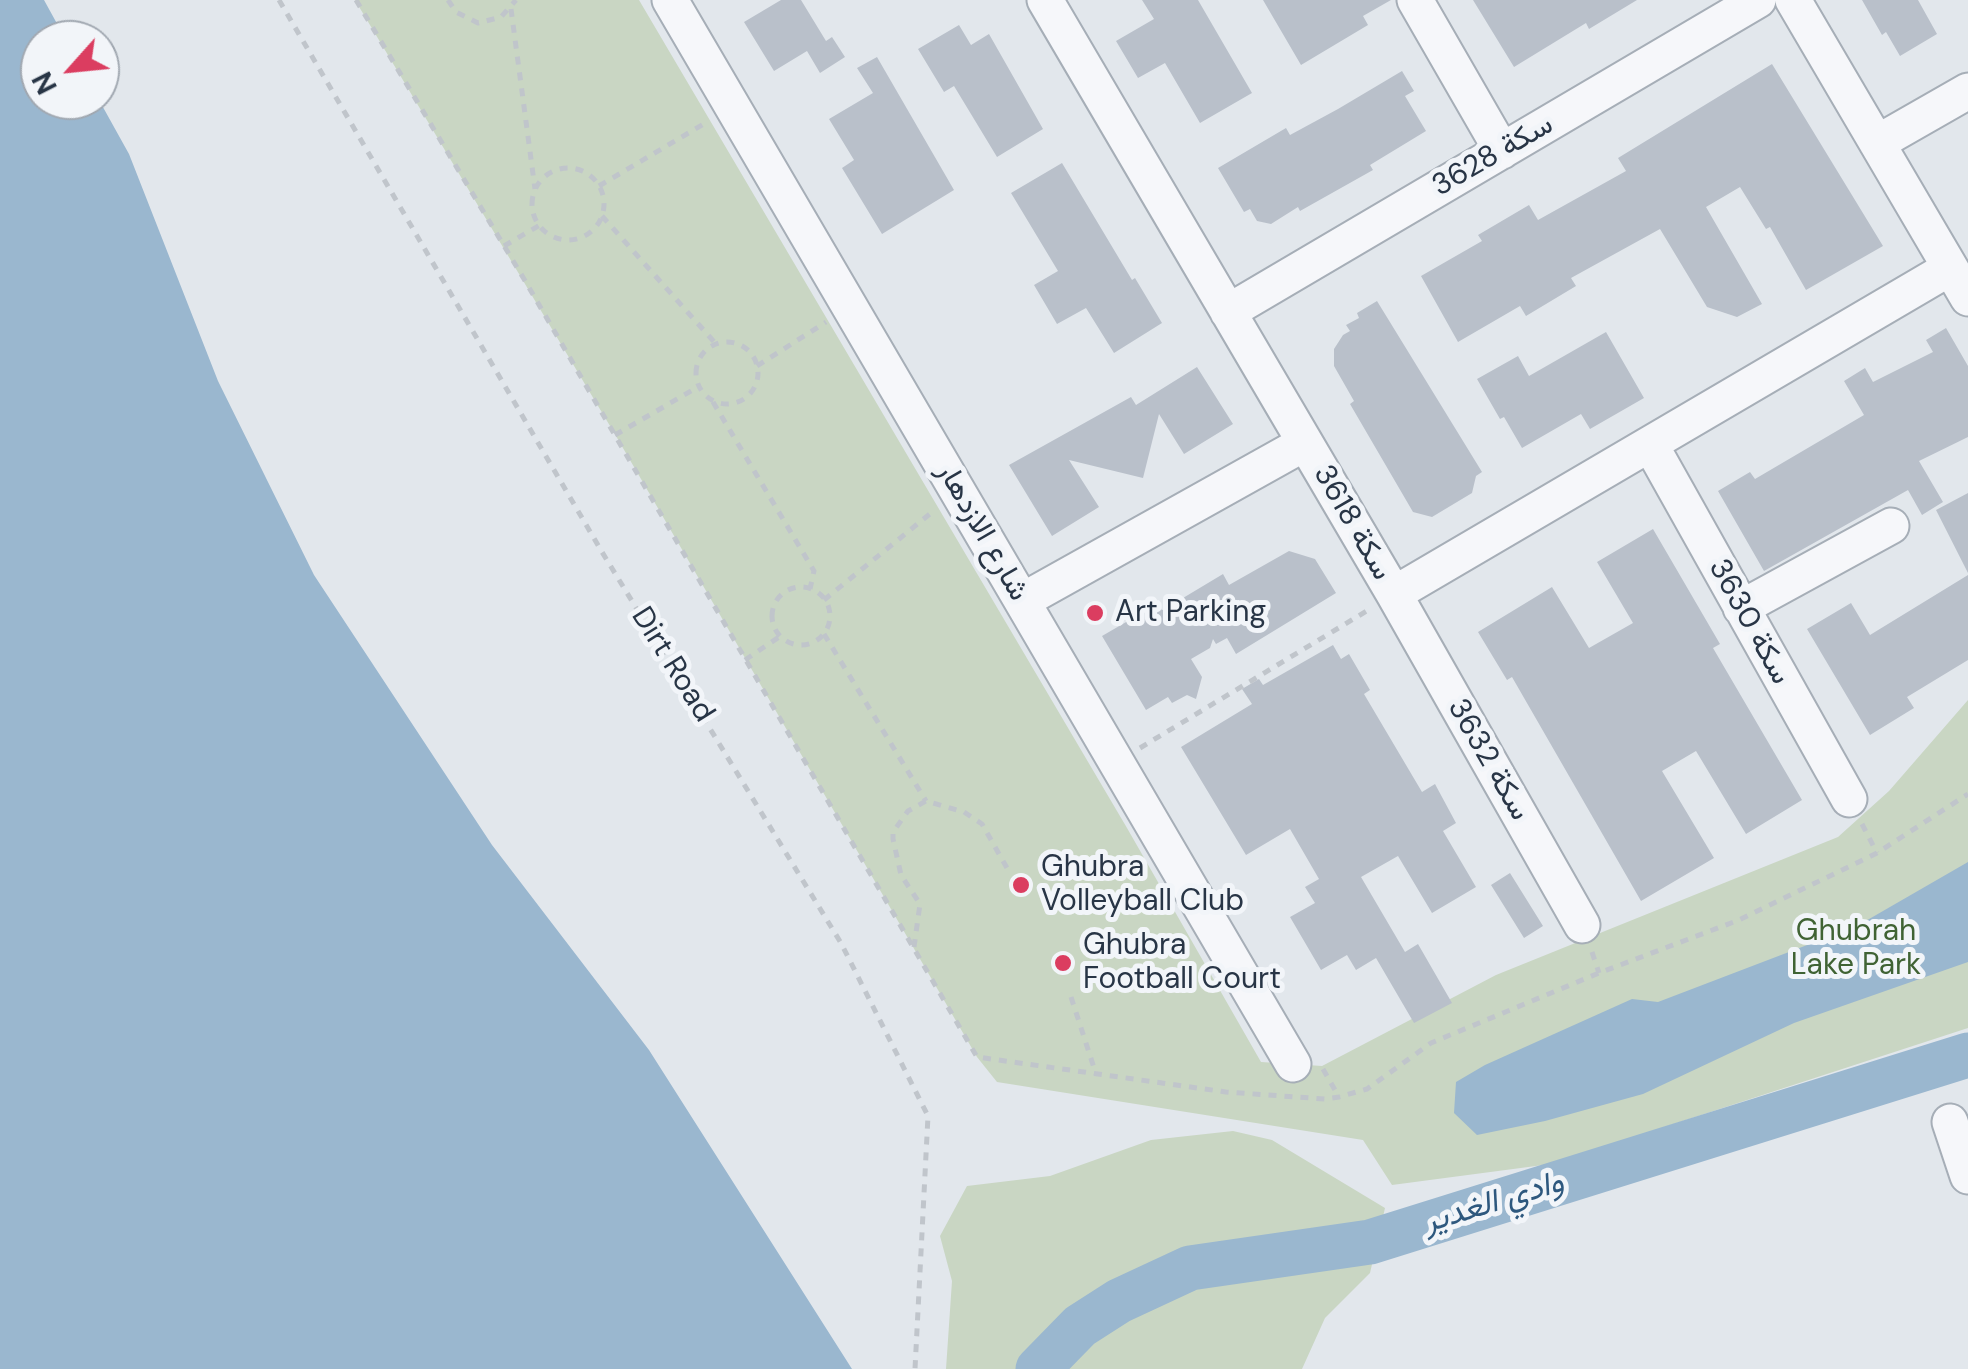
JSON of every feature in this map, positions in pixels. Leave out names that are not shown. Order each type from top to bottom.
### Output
[{"type":"street","name":"شارع الازدهار","points":[[670,0],[1117,762],[1307,1065]]},
{"type":"street","name":"سكة 3618","points":[[1045,0],[1394,594],[1950,268]]},
{"type":"street","points":[[1415,0],[1502,150]]},
{"type":"street","name":"سكة 3628","points":[[1228,312],[1758,0]]},
{"type":"street","points":[[1793,0],[1968,298]]},
{"type":"street","points":[[1877,143],[1968,91]]},
{"type":"street","points":[[1022,601],[1306,443]]},
{"type":"street","name":"سكة 3630","points":[[1650,444],[1849,800]]},
{"type":"street","points":[[1741,608],[1891,526]]},
{"type":"street","name":"سكة 3632","points":[[1394,594],[1582,925]]},
{"type":"street","points":[[1950,1122],[1968,1176]]},
{"type":"path","name":"Dirt Road","points":[[279,0],[602,552],[842,943],[928,1116],[914,1369]]},
{"type":"path","points":[[356,0],[615,434],[976,1057],[1273,1096],[1325,1100],[1368,1089],[1431,1043],[1739,920],[1877,853],[1968,794]]},
{"type":"path","points":[[448,0],[466,20],[478,23],[490,23],[511,9],[516,0]]},
{"type":"path","points":[[511,9],[535,190],[532,208],[540,225],[553,237],[576,239],[588,234],[602,216],[604,204],[599,186],[588,174],[566,167],[544,176],[535,190]]},
{"type":"path","points":[[599,186],[707,122]]},
{"type":"path","points":[[602,216],[716,344]]},
{"type":"path","points":[[504,246],[540,225]]},
{"type":"path","points":[[757,366],[828,321]]},
{"type":"path","points":[[713,402],[734,404],[756,385],[757,366],[746,349],[726,342],[700,356],[696,366],[698,387],[713,402],[814,571],[810,589]]},
{"type":"path","points":[[615,434],[698,387]]},
{"type":"path","points":[[824,600],[931,513]]},
{"type":"path","points":[[793,588],[810,589],[824,600],[829,612],[824,634],[812,643],[793,644],[778,634],[773,608],[778,599],[793,588]]},
{"type":"path","points":[[1117,762],[1394,594]]},
{"type":"path","points":[[824,634],[926,801],[964,812],[982,824],[1008,868]]},
{"type":"path","points":[[745,660],[778,637]]},
{"type":"path","points":[[913,950],[920,904],[900,875],[893,832],[908,811],[926,801]]},
{"type":"path","points":[[1071,997],[1096,1074]]},
{"type":"path","points":[[1307,1065],[1339,1096]]},
{"type":"green space","name":"Ghubrah Lake Park","points":[[355,0],[639,0],[1261,1062],[1322,1066],[1496,975],[1838,837],[1889,791],[1968,700],[1968,1028],[1551,1164],[1392,1185],[1363,1140],[997,1082],[977,1057],[616,436]]},
{"type":"green space","points":[[1233,1131],[1272,1140],[1385,1208],[1370,1273],[1325,1318],[1302,1369],[946,1369],[952,1281],[940,1236],[967,1186],[1050,1176],[1151,1140]]},
{"type":"water","points":[[0,0],[44,0],[55,20],[20,20],[20,120],[110,120],[129,154],[218,381],[314,575],[492,845],[649,1050],[852,1369],[0,1369]]},
{"type":"water","points":[[1968,862],[1968,962],[1794,1023],[1643,1094],[1477,1135],[1454,1113],[1456,1082],[1485,1065],[1632,999],[1658,1002],[1857,926]]},
{"type":"building","points":[[781,0],[801,0],[826,41],[832,37],[845,57],[820,73],[807,51],[774,71],[744,22]]},
{"type":"building","points":[[1142,0],[1198,0],[1252,93],[1200,123],[1165,63],[1138,78],[1116,41],[1154,19]]},
{"type":"building","points":[[1263,0],[1391,0],[1363,16],[1368,25],[1301,65]]},
{"type":"building","points":[[1473,0],[1637,0],[1589,29],[1586,23],[1514,67]]},
{"type":"building","points":[[1862,0],[1918,0],[1937,34],[1900,56],[1886,32],[1882,35]]},
{"type":"building","points":[[959,25],[971,45],[989,34],[1043,129],[997,157],[954,86],[944,92],[918,49]]},
{"type":"building","points":[[877,57],[954,190],[882,234],[842,168],[854,160],[829,119],[873,93],[857,68]]},
{"type":"building","points":[[1772,64],[1883,246],[1806,290],[1770,227],[1766,229],[1740,187],[1706,207],[1762,304],[1737,317],[1707,307],[1660,229],[1571,278],[1576,286],[1526,316],[1520,306],[1458,342],[1421,276],[1482,241],[1478,235],[1529,205],[1538,220],[1626,171],[1618,158]]},
{"type":"building","points":[[1402,71],[1414,91],[1405,96],[1426,131],[1370,165],[1373,170],[1271,224],[1257,221],[1250,209],[1244,212],[1218,168],[1286,128],[1290,135]]},
{"type":"building","points":[[1062,163],[1162,323],[1114,353],[1086,308],[1057,324],[1034,285],[1058,271],[1011,193]]},
{"type":"building","points":[[1377,301],[1482,472],[1476,476],[1472,493],[1432,517],[1413,512],[1350,404],[1354,401],[1334,366],[1334,349],[1350,331],[1346,325]]},
{"type":"building","points":[[1946,328],[1968,366],[1968,437],[1919,461],[1943,502],[1922,515],[1908,490],[1764,571],[1718,491],[1750,472],[1755,479],[1864,415],[1844,381],[1865,368],[1873,382],[1933,352],[1926,340]]},
{"type":"building","points":[[1606,332],[1644,398],[1590,429],[1581,414],[1522,448],[1477,379],[1518,356],[1529,376]]},
{"type":"building","points":[[1197,367],[1233,424],[1184,454],[1159,414],[1143,478],[1069,460],[1099,507],[1052,536],[1009,465],[1131,397],[1136,405]]},
{"type":"building","points":[[1968,493],[1968,573],[1936,510]]},
{"type":"building","points":[[1653,529],[1720,644],[1713,648],[1802,800],[1746,834],[1696,751],[1662,771],[1714,858],[1641,901],[1512,677],[1507,680],[1478,632],[1552,587],[1589,648],[1633,623],[1597,562]]},
{"type":"building","points":[[1289,551],[1315,559],[1336,593],[1236,654],[1227,638],[1216,644],[1213,639],[1210,648],[1191,659],[1202,677],[1196,699],[1187,695],[1172,703],[1168,697],[1146,710],[1102,636],[1140,614],[1143,604],[1163,610],[1223,574],[1229,585]]},
{"type":"building","points":[[1968,575],[1968,660],[1907,697],[1914,708],[1870,735],[1807,629],[1851,603],[1870,635]]},
{"type":"building","points":[[1333,645],[1341,659],[1349,654],[1370,690],[1364,694],[1422,792],[1435,784],[1456,823],[1443,831],[1476,887],[1432,913],[1398,856],[1361,877],[1405,952],[1418,944],[1452,1003],[1414,1023],[1376,958],[1356,970],[1347,955],[1321,970],[1290,917],[1315,903],[1305,887],[1319,879],[1290,829],[1246,855],[1181,747],[1252,704],[1242,689],[1259,679],[1263,685]]},
{"type":"building","points":[[1510,873],[1543,926],[1524,938],[1491,885]]},
{"type":"waterway","name":"وادي الغدير","points":[[1038,1369],[1080,1326],[1119,1301],[1190,1268],[1370,1242],[1968,1055]]},
{"type":"place","name":"Art Parking","points":[[1095,613]]},
{"type":"place","name":"Ghubra Volleyball Club","points":[[1021,885]]},
{"type":"place","name":"Ghubra Football Court","points":[[1063,963]]}]
